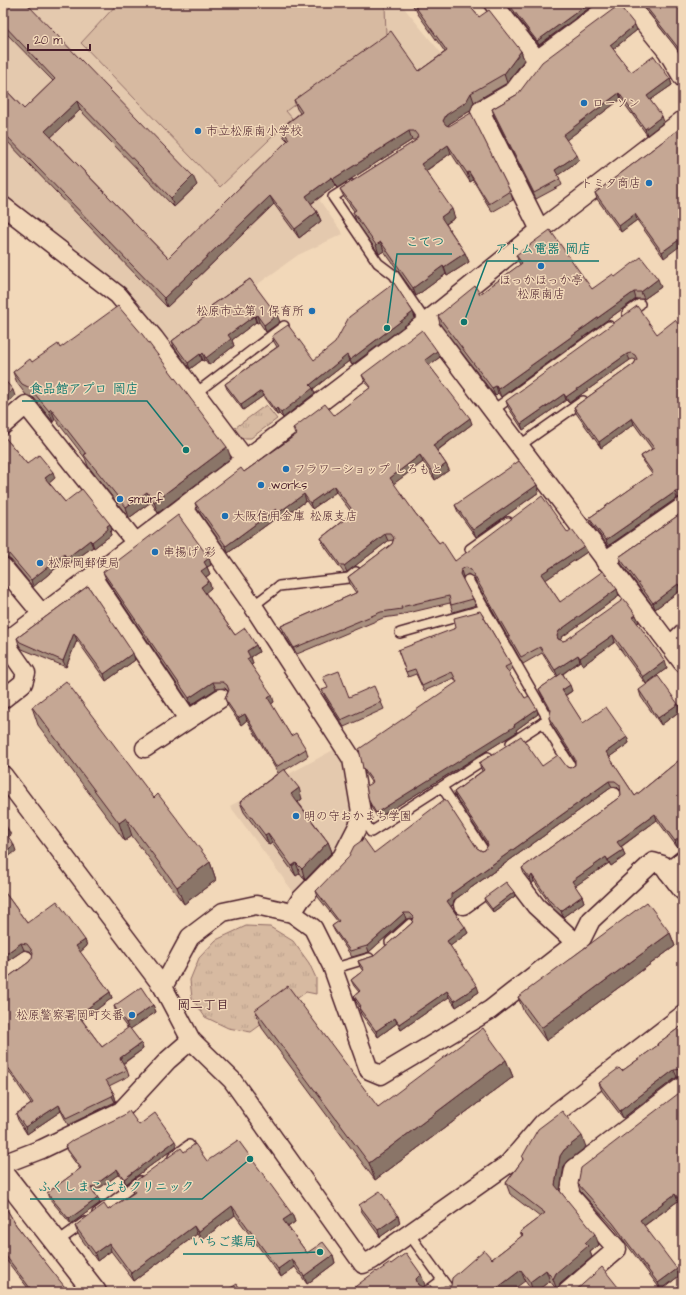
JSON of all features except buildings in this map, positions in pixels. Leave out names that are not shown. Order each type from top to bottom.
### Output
[{"type":"street","points":[[493,3],[537,60]]},
{"type":"street","points":[[540,230],[477,113],[514,91],[537,60],[614,3]]},
{"type":"street","points":[[628,3],[667,51],[683,78]]},
{"type":"street","points":[[3,699],[23,683],[26,673],[4,643],[426,322],[540,230],[683,120]]},
{"type":"street","points":[[3,206],[118,295],[154,338],[245,459]]},
{"type":"street","points":[[426,322],[519,446],[549,492],[605,561],[628,597],[683,663]]},
{"type":"street","points":[[3,425],[26,406],[136,543]]},
{"type":"street","points":[[183,507],[253,606],[352,759],[362,818],[342,857],[301,899],[292,913]]},
{"type":"street","points":[[605,561],[683,507]]},
{"type":"street","points":[[3,567],[42,614]]},
{"type":"street","points":[[92,577],[188,719]]},
{"type":"street","points":[[670,646],[683,633]]},
{"type":"street","points":[[145,748],[221,698]]},
{"type":"street","points":[[3,775],[163,987],[191,1040],[232,1080],[364,1264],[508,1164],[543,1123],[683,1015]]},
{"type":"street","points":[[463,905],[613,797]]},
{"type":"street","points":[[668,872],[683,860]]},
{"type":"street","points":[[163,987],[190,937],[223,912],[256,905],[292,913],[313,928],[332,966],[369,1070],[381,1075],[490,1010],[576,943],[582,938],[591,920],[653,862],[663,865],[683,891]]},
{"type":"street","points":[[510,872],[536,906],[576,943]]},
{"type":"street","points":[[3,976],[25,960]]},
{"type":"street","points":[[3,1164],[42,1149],[120,1111],[168,1060],[191,1040]]},
{"type":"street","points":[[567,1292],[617,1249],[570,1194],[574,1169],[683,1086]]},
{"type":"street","points":[[3,1174],[96,1292]]},
{"type":"lane","points":[[358,182],[333,198],[378,263],[394,275],[426,322]]},
{"type":"lane","points":[[492,411],[640,304]]},
{"type":"lane","points":[[196,393],[284,326]]},
{"type":"lane","points":[[519,446],[589,397]]},
{"type":"lane","points":[[470,549],[514,517]]},
{"type":"lane","points":[[253,606],[280,586],[349,578],[361,568]]},
{"type":"lane","points":[[362,818],[371,832],[548,719],[468,580]]},
{"type":"lane","points":[[400,633],[485,609]]},
{"type":"lane","points":[[543,722],[572,768]]},
{"type":"lane","points":[[442,787],[484,851]]},
{"type":"lane","points":[[332,966],[342,966],[372,957],[410,924]]},
{"type":"lane","points":[[164,1164],[189,1145]]},
{"type":"lane","points":[[57,1242],[145,1177]]},
{"type":"lane","points":[[409,1234],[451,1292]]},
{"type":"lane","points":[[426,1292],[442,1280]]},
{"type":"shaded area","name":"市立松原南小学校","points":[[3,3],[400,3],[465,82],[326,190],[320,201],[343,234],[298,255],[174,345],[82,253],[3,193]]},
{"type":"shaded area","name":"明の守おかまち学園","points":[[337,748],[346,762],[354,825],[335,860],[297,897],[230,806]]},
{"type":"green space","points":[[118,3],[383,3],[385,5],[386,36],[286,111],[292,118],[220,187],[81,43]]},
{"type":"green space","points":[[266,405],[277,419],[251,438],[238,438],[232,430]]},
{"type":"green space","points":[[246,926],[270,927],[293,941],[309,963],[316,978],[316,994],[306,992],[251,1032],[228,1028],[205,1017],[192,998],[190,980],[199,958],[216,940]]},
{"type":"place","name":"ローソン","points":[[584,103]]},
{"type":"place","name":"市立松原南小学校","points":[[198,131]]},
{"type":"place","name":"トミタ商店","points":[[649,183]]},
{"type":"place","name":"ほっかほっか亭 松原南店","points":[[541,266]]},
{"type":"place","name":"松原市立第１保育所","points":[[312,311]]},
{"type":"place","name":"アトム電器 岡店","points":[[464,322]]},
{"type":"place","name":"こてつ","points":[[387,328]]},
{"type":"place","name":"食品館アプロ 岡店","points":[[186,450]]},
{"type":"place","name":"フラワーショップ しろもと","points":[[286,469]]},
{"type":"place","name":".works","points":[[261,485]]},
{"type":"place","name":"smurf","points":[[120,499]]},
{"type":"place","name":"大阪信用金庫 松原支店","points":[[225,516]]},
{"type":"place","name":"串揚げ 彩","points":[[155,552]]},
{"type":"place","name":"松原岡郵便局","points":[[40,563]]},
{"type":"place","name":"明の守おかまち学園","points":[[296,816]]},
{"type":"place","name":"松原警察署岡町交番","points":[[132,1015]]},
{"type":"place","name":"ふくしまこどもクリニック","points":[[250,1159]]},
{"type":"place","name":"いちご薬局","points":[[320,1252]]},
{"type":"district","name":"岡二丁目","points":[[203,1004]]}]
